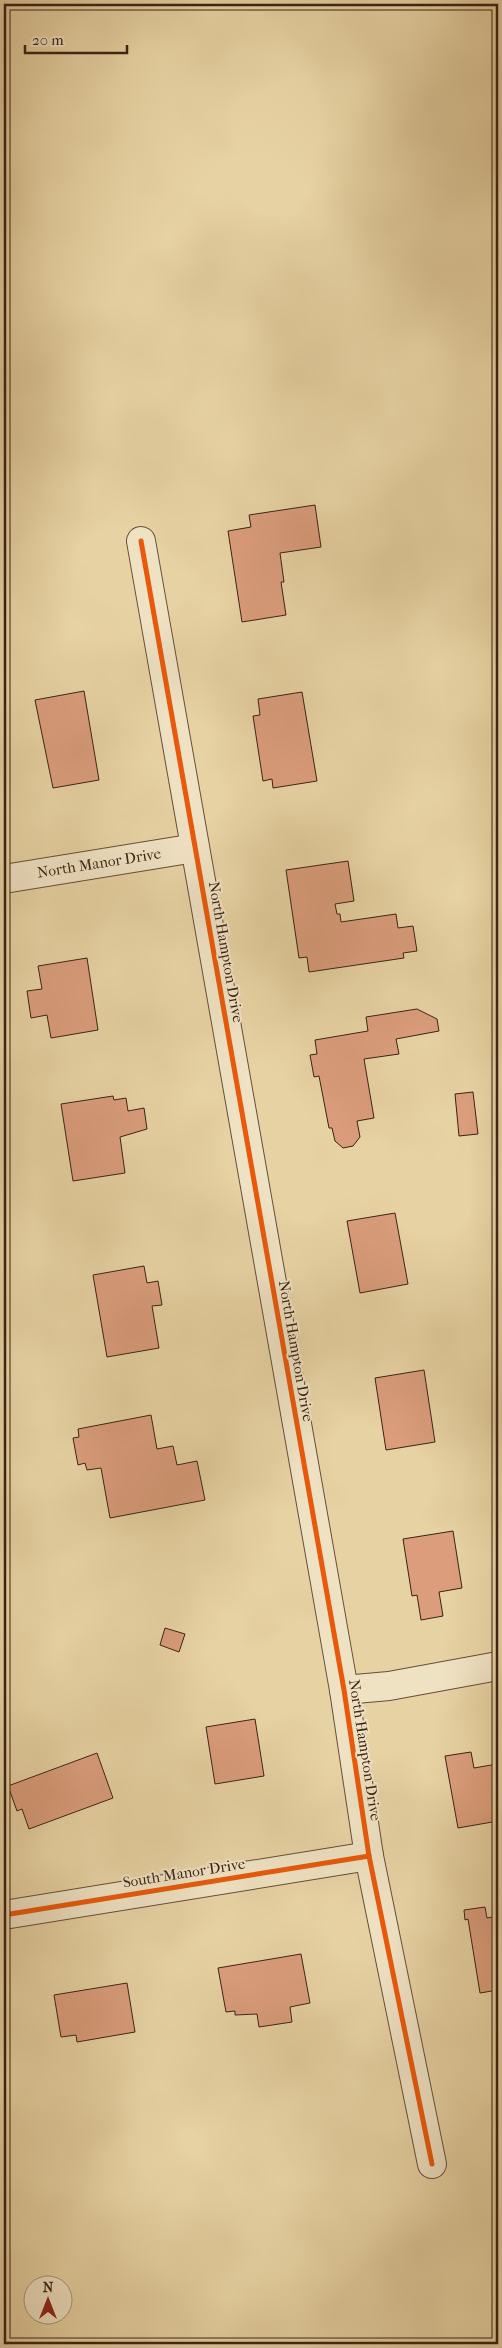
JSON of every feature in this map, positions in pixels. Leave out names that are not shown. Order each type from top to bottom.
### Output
[{"type":"street","name":"North Hampton Drive","points":[[142,541],[344,1690],[369,1856],[432,2164]]},
{"type":"street","name":"North Manor Drive","points":[[4,879],[195,848]]},
{"type":"street","points":[[344,1690],[389,1686],[498,1666]]},
{"type":"street","name":"South Manor Drive","points":[[4,1915],[369,1856]]},
{"type":"building","points":[[315,505],[321,547],[280,553],[284,582],[281,582],[286,615],[242,622],[228,531],[251,527],[249,515]]},
{"type":"building","points":[[84,691],[99,780],[53,788],[35,700]]},
{"type":"building","points":[[302,692],[317,781],[273,788],[272,779],[263,781],[253,716],[260,715],[258,699]]},
{"type":"building","points":[[348,861],[354,901],[335,904],[337,914],[340,914],[341,922],[396,914],[398,928],[413,926],[417,951],[403,953],[404,958],[309,972],[307,957],[299,958],[286,870]]},
{"type":"building","points":[[87,958],[98,1030],[51,1038],[47,1015],[31,1018],[27,991],[42,989],[38,966]]},
{"type":"building","points":[[417,1009],[437,1019],[439,1031],[396,1039],[399,1054],[364,1059],[374,1118],[357,1121],[360,1137],[353,1146],[343,1148],[335,1141],[332,1128],[329,1128],[319,1076],[314,1077],[310,1055],[317,1054],[315,1040],[368,1031],[366,1017]]},
{"type":"building","points":[[473,1092],[478,1134],[459,1136],[455,1094]]},
{"type":"building","points":[[113,1096],[114,1100],[126,1098],[128,1111],[144,1108],[147,1129],[120,1137],[125,1173],[73,1181],[61,1104]]},
{"type":"building","points":[[395,1213],[408,1284],[360,1293],[347,1221]]},
{"type":"building","points":[[144,1266],[147,1283],[158,1281],[162,1305],[152,1306],[159,1348],[107,1357],[93,1275]]},
{"type":"building","points":[[424,1370],[435,1442],[386,1450],[375,1378]]},
{"type":"building","points":[[151,1415],[157,1449],[173,1446],[177,1465],[197,1461],[205,1500],[110,1518],[101,1468],[87,1470],[85,1463],[78,1465],[73,1438],[79,1437],[78,1429]]},
{"type":"building","points":[[453,1531],[462,1588],[439,1592],[443,1616],[421,1620],[417,1595],[412,1596],[403,1539]]},
{"type":"building","points":[[165,1628],[185,1634],[179,1652],[160,1645]]},
{"type":"building","points":[[255,1719],[264,1776],[215,1784],[206,1727]]},
{"type":"building","points":[[471,1752],[474,1768],[497,1764],[498,1821],[458,1828],[445,1756]]},
{"type":"building","points":[[97,1753],[113,1798],[29,1829],[22,1809],[17,1811],[8,1786]]},
{"type":"building","points":[[485,1907],[487,1918],[498,1916],[498,1990],[480,1993],[468,1919],[465,1920],[464,1910]]},
{"type":"building","points":[[301,1954],[310,2003],[290,2007],[292,2022],[259,2027],[257,2014],[235,2015],[235,2011],[226,2012],[218,1968]]},
{"type":"building","points":[[127,1983],[135,2032],[77,2042],[76,2035],[61,2037],[54,1995]]},
{"type":"building","points":[[498,2058],[498,2088],[493,2059]]},
{"type":"cycle path","points":[[141,541],[344,1690],[369,1856],[432,2164]]},
{"type":"cycle path","points":[[4,1915],[369,1856]]}]
